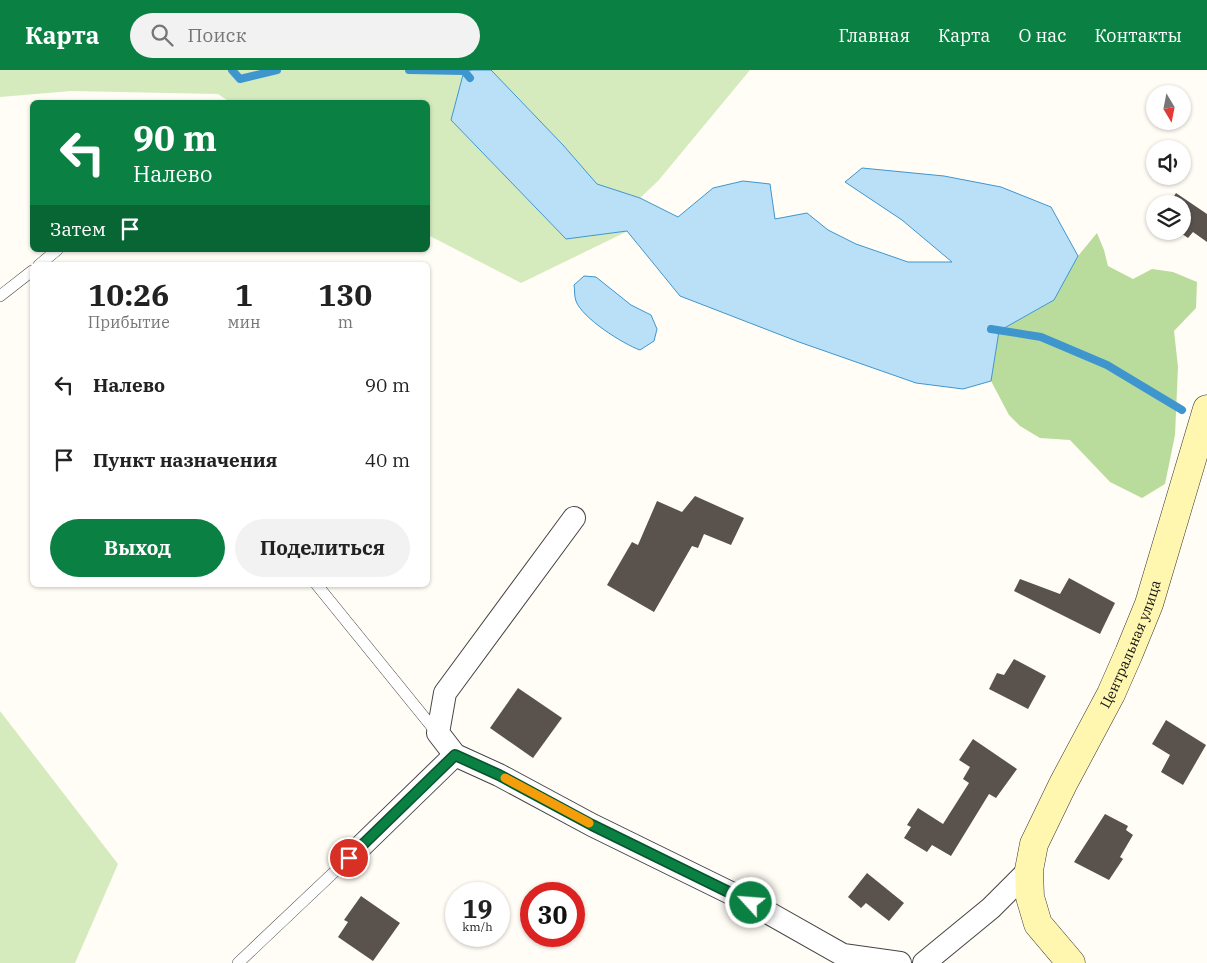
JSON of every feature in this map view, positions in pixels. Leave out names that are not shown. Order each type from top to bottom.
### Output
[{"type":"street","name":"Центральная улица","points":[[1068,962],[1038,924],[1030,898],[1028,870],[1034,844],[1063,784],[1111,694],[1149,604],[1207,409]]},
{"type":"street","points":[[574,518],[445,693],[438,733],[455,755],[499,775],[592,825],[751,903],[843,955],[900,963]]},
{"type":"street","points":[[349,858],[455,755]]},
{"type":"street","points":[[924,963],[991,908],[1028,870]]},
{"type":"lane","points":[[43,262],[55,252]]},
{"type":"lane","points":[[0,296],[30,273]]},
{"type":"lane","points":[[319,587],[438,733]]},
{"type":"lane","points":[[238,963],[349,858]]},
{"type":"green space","points":[[0,70],[473,70],[464,71],[451,120],[566,239],[628,231],[521,283],[430,236],[430,100],[227,100],[218,94],[71,91],[0,97]]},
{"type":"green space","points":[[491,70],[750,70],[658,181],[640,198],[597,184],[563,145]]},
{"type":"green space","points":[[1097,233],[1108,266],[1133,279],[1152,269],[1173,272],[1197,282],[1196,308],[1174,331],[1178,367],[1175,435],[1165,484],[1142,498],[1110,482],[1070,440],[1040,438],[1020,426],[1009,415],[991,381],[999,331],[1054,300],[1078,256]]},
{"type":"green space","points":[[0,711],[118,864],[75,963],[0,963]]},
{"type":"water","points":[[491,70],[563,145],[597,184],[640,198],[678,217],[713,188],[743,181],[770,184],[775,219],[807,213],[828,230],[856,244],[908,262],[952,262],[902,220],[845,182],[862,168],[944,176],[1001,187],[1051,207],[1078,256],[1054,300],[999,331],[991,381],[963,389],[916,383],[799,342],[680,296],[627,231],[566,239],[451,120],[464,71]]},
{"type":"water","points":[[584,276],[596,277],[631,305],[651,315],[657,329],[654,341],[640,350],[614,336],[586,315],[576,301],[574,285]]},
{"type":"building","points":[[1191,203],[1207,214],[1207,242],[1193,232],[1191,234]]},
{"type":"building","points":[[695,496],[744,518],[731,545],[704,534],[698,548],[692,546],[654,612],[607,585],[632,542],[638,545],[657,501],[682,512]]},
{"type":"building","points":[[1069,578],[1115,603],[1100,634],[1014,591],[1020,579],[1060,594]]},
{"type":"building","points":[[1014,659],[1046,676],[1028,709],[989,689],[997,673],[1004,675]]},
{"type":"building","points":[[518,688],[562,718],[533,758],[490,728]]},
{"type":"building","points":[[1166,720],[1206,745],[1183,785],[1161,772],[1170,755],[1152,744]]},
{"type":"building","points":[[973,739],[1017,769],[996,798],[989,794],[951,856],[932,845],[927,852],[904,838],[911,827],[907,825],[918,808],[943,824],[969,783],[963,779],[970,767],[959,760]]},
{"type":"building","points":[[1105,814],[1128,826],[1126,830],[1133,835],[1120,857],[1123,859],[1109,880],[1074,862]]},
{"type":"building","points":[[867,873],[904,903],[889,921],[866,903],[861,908],[848,897]]},
{"type":"building","points":[[361,896],[400,923],[373,961],[338,937],[348,922],[344,920]]},
{"type":"waterway","points":[[232,70],[240,79],[277,70]]},
{"type":"waterway","points":[[409,70],[464,71],[470,78]]},
{"type":"waterway","points":[[991,329],[1041,337],[1107,365],[1182,410]]},
{"type":"slow traffic","points":[[505,778],[589,823]]},
{"type":"route","points":[[349,858],[411,800],[455,755],[499,775],[592,825],[751,903]]}]
